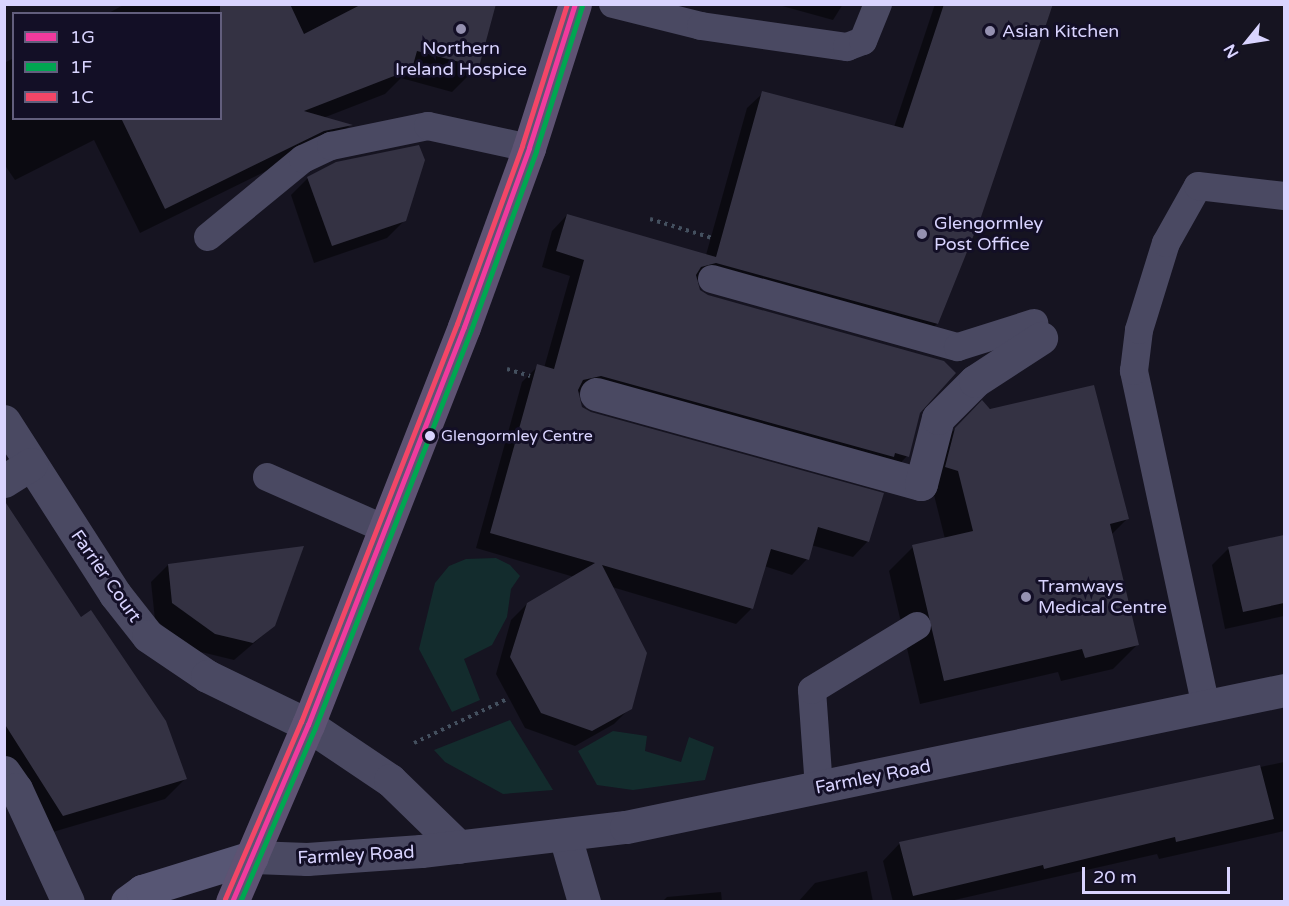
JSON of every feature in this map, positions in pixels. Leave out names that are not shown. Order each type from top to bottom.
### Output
[{"type":"main road","points":[[232,902],[308,725],[385,529],[529,148],[575,4]]},
{"type":"street","points":[[596,394],[921,484],[938,418],[975,381],[1038,331]]},
{"type":"street","name":"Farrier Court","points":[[4,421],[18,472],[148,636],[207,676],[308,725]]},
{"type":"street","name":"Farmley Road","points":[[252,857],[307,859],[565,836],[819,788],[1284,690]]},
{"type":"street","points":[[308,725],[390,780],[459,847]]},
{"type":"street","points":[[4,772],[16,789],[68,902]]},
{"type":"street","points":[[565,836],[584,902]]},
{"type":"street","points":[[127,902],[142,891],[252,857]]},
{"type":"lane","points":[[613,4],[700,26],[848,46],[863,41],[878,4]]},
{"type":"lane","points":[[208,237],[303,159],[331,146],[428,126],[529,148]]},
{"type":"lane","points":[[1206,707],[1134,371],[1139,330],[1166,243],[1198,186],[1284,196]]},
{"type":"lane","points":[[712,279],[958,347],[1038,331]]},
{"type":"lane","points":[[267,477],[385,529]]},
{"type":"lane","points":[[819,788],[812,690],[917,626]]},
{"type":"path","points":[[507,369],[530,376]]},
{"type":"path","points":[[414,743],[505,700]]},
{"type":"green space","points":[[496,558],[510,565],[520,576],[511,589],[507,617],[492,645],[464,659],[480,700],[452,712],[419,649],[435,583],[449,566],[466,559]]},
{"type":"green space","points":[[510,720],[553,790],[503,794],[445,762],[434,750]]},
{"type":"green space","points":[[613,731],[647,736],[645,751],[681,762],[689,737],[714,747],[705,780],[633,790],[597,785],[578,751]]},
{"type":"building","points":[[220,4],[290,4],[304,34],[362,4],[496,4],[479,67],[417,51],[412,69],[304,111],[353,125],[324,131],[165,209],[122,120],[222,120],[222,12],[220,12]]},
{"type":"building","points":[[944,4],[1053,4],[981,217],[938,324],[716,263],[701,267],[696,275],[700,290],[708,295],[944,361],[956,373],[920,413],[909,457],[895,453],[894,457],[601,376],[583,380],[578,390],[582,407],[591,412],[884,493],[869,542],[818,527],[809,560],[771,549],[753,609],[602,565],[647,653],[632,709],[592,731],[541,713],[510,657],[527,603],[595,563],[490,533],[537,364],[554,369],[584,260],[556,251],[567,214],[716,257],[762,91],[903,128]]},
{"type":"building","points":[[419,145],[425,160],[406,221],[332,246],[307,177],[336,162]]},
{"type":"building","name":"Tramways Medical Centre","points":[[1094,385],[1129,519],[1110,524],[1139,645],[1085,658],[1082,649],[944,681],[912,545],[973,531],[958,471],[945,467],[955,428],[982,400],[990,409]]},
{"type":"building","points":[[4,500],[81,617],[91,610],[166,721],[187,779],[63,816],[4,723]]},
{"type":"building","points":[[1284,535],[1284,603],[1243,612],[1228,547]]},
{"type":"building","points":[[304,546],[275,626],[253,643],[215,634],[172,603],[168,564]]},
{"type":"building","points":[[1260,765],[1274,819],[1176,842],[1175,837],[1044,869],[1043,865],[913,896],[899,842]]},
{"type":"transit line","name":"1C","points":[[225,899],[301,722],[457,324],[522,146],[567,4]]},
{"type":"transit line","name":"1G","points":[[232,902],[308,725],[464,327],[529,148],[575,4]]},
{"type":"transit line","name":"1F","points":[[240,902],[315,728],[471,330],[536,151],[582,6]]},
{"type":"place","name":"Northern Ireland Hospice","points":[[461,29]]},
{"type":"place","name":"Asian Kitchen","points":[[990,31]]},
{"type":"place","name":"Glengormley Post Office","points":[[922,234]]},
{"type":"place","name":"Glengormley Centre","points":[[430,436]]},
{"type":"place","name":"Tramways Medical Centre","points":[[1026,597]]}]
